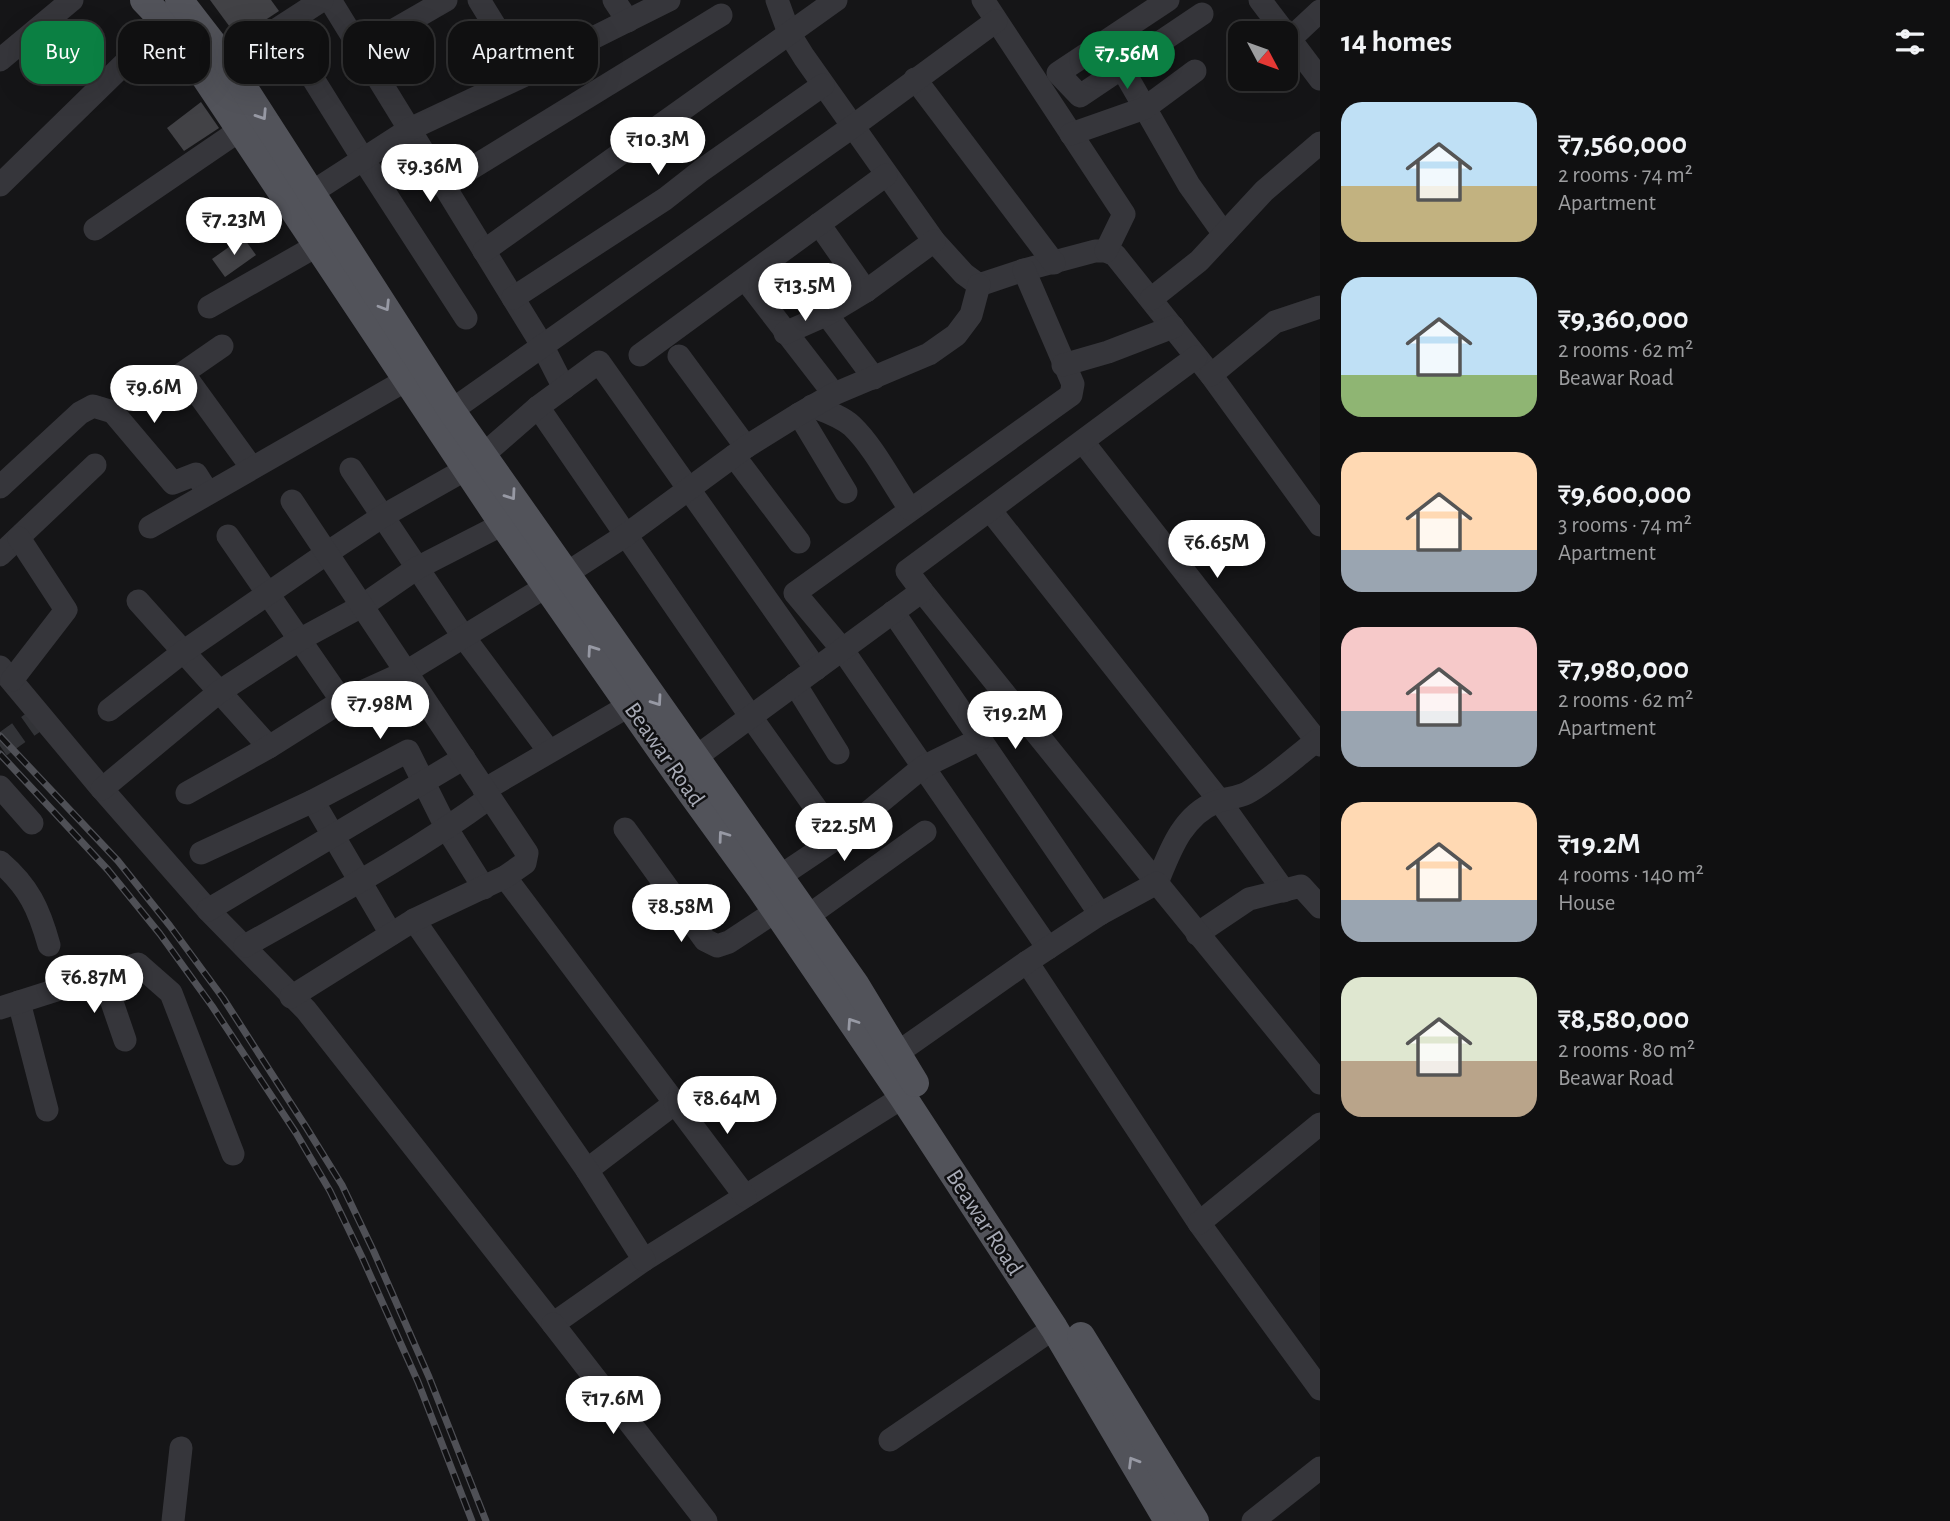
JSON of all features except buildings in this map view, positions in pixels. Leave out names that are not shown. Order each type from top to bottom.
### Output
[{"type":"main road","name":"Beawar Road","points":[[144,0],[173,12],[216,69],[443,416],[1066,1312],[1195,1521]]},
{"type":"main road","name":"Beawar Road","points":[[216,69],[240,130],[302,199],[318,245],[408,379],[443,416]]},
{"type":"main road","name":"Beawar Road","points":[[475,462],[503,524],[556,579],[630,705],[686,764]]},
{"type":"main road","name":"Beawar Road","points":[[889,1060],[903,1097],[1054,1328],[1168,1521]]},
{"type":"street","points":[[0,60],[72,0]]},
{"type":"street","points":[[216,69],[322,0]]},
{"type":"street","points":[[330,0],[343,21]]},
{"type":"street","points":[[409,21],[446,0]]},
{"type":"street","points":[[479,0],[492,21]]},
{"type":"street","points":[[614,0],[628,21]]},
{"type":"street","points":[[598,37],[669,0]]},
{"type":"street","points":[[777,0],[789,33],[886,176],[934,241],[957,267],[979,285]]},
{"type":"street","points":[[484,251],[835,0]]},
{"type":"street","points":[[983,0],[1124,214],[1106,251]]},
{"type":"street","points":[[1168,0],[1058,73],[1080,96],[1202,14]]},
{"type":"street","points":[[1260,0],[1276,21]]},
{"type":"street","points":[[1298,28],[1320,11]]},
{"type":"street","points":[[0,185],[173,12]]},
{"type":"street","points":[[444,185],[721,15]]},
{"type":"street","points":[[443,416],[852,127],[996,21]]},
{"type":"street","points":[[1298,50],[1320,79]]},
{"type":"street","points":[[1122,68],[1189,186],[1224,234]]},
{"type":"street","points":[[1071,134],[1144,108],[1195,71]]},
{"type":"street","points":[[915,79],[1054,263]]},
{"type":"street","points":[[316,84],[466,318]]},
{"type":"street","points":[[382,84],[542,345],[564,388]]},
{"type":"street","points":[[302,199],[410,129],[506,84]]},
{"type":"street","points":[[513,298],[665,199],[823,85]]},
{"type":"street","points":[[96,229],[240,130]]},
{"type":"street","points":[[1151,299],[1199,261],[1264,191],[1316,154]]},
{"type":"street","points":[[640,355],[886,176]]},
{"type":"street","points":[[819,224],[866,291]]},
{"type":"street","points":[[785,333],[828,314],[866,291],[934,241]]},
{"type":"street","points":[[209,307],[318,245]]},
{"type":"street","points":[[979,285],[1095,251],[1106,251],[1115,255],[1211,375],[1320,525]]},
{"type":"street","points":[[1024,270],[1068,374],[1073,391],[1071,395],[795,593],[842,649],[1048,948]]},
{"type":"street","points":[[799,277],[874,377]]},
{"type":"street","points":[[745,279],[785,333],[818,402],[846,492]]},
{"type":"street","points":[[187,793],[269,747],[342,701],[406,671],[556,579],[626,535],[740,451],[818,402],[929,354],[956,335],[971,315],[979,285]]},
{"type":"street","points":[[1211,375],[1275,322],[1308,310]]},
{"type":"street","points":[[1068,374],[1108,352],[1172,327]]},
{"type":"street","points":[[222,346],[183,373],[252,468]]},
{"type":"street","points":[[679,356],[799,541]]},
{"type":"street","points":[[1196,357],[907,571],[1196,934],[1320,1083]]},
{"type":"street","points":[[109,710],[184,652],[327,553],[383,516],[475,462],[538,407],[598,362],[816,668]]},
{"type":"street","points":[[150,527],[408,379]]},
{"type":"street","points":[[818,402],[852,426],[910,509]]},
{"type":"street","points":[[0,487],[80,413],[93,406],[113,412],[173,483],[195,474],[208,493]]},
{"type":"street","points":[[538,407],[837,838]]},
{"type":"street","points":[[889,1060],[1048,948],[1100,914],[1157,883],[1172,845],[1187,823],[1205,807],[1219,800],[1245,794],[1318,743],[1083,442]]},
{"type":"street","points":[[0,555],[94,465]]},
{"type":"street","points":[[351,469],[463,636],[549,751]]},
{"type":"street","points":[[292,501],[527,853],[525,863],[505,877],[414,920],[391,934],[303,1009]]},
{"type":"street","points":[[990,510],[1219,800],[1284,891]]},
{"type":"street","points":[[102,789],[219,692],[299,640],[362,606],[417,568],[503,524]]},
{"type":"street","points":[[228,537],[342,701]]},
{"type":"street","points":[[19,538],[66,610],[12,681],[208,910],[303,1009],[706,1521]]},
{"type":"street","points":[[686,764],[922,591]]},
{"type":"street","points":[[138,601],[269,747]]},
{"type":"street","points":[[893,612],[1100,914]]},
{"type":"street","points":[[795,684],[838,753]]},
{"type":"street","points":[[245,946],[360,882],[447,829],[487,794],[549,751],[630,705]]},
{"type":"street","points":[[783,905],[837,838],[923,767],[981,739]]},
{"type":"street","points":[[201,853],[313,802],[408,751],[447,829],[484,888]]},
{"type":"street","points":[[208,910],[464,758]]},
{"type":"street","points":[[0,787],[33,823]]},
{"type":"street","points":[[313,802],[391,934]]},
{"type":"street","points":[[625,828],[705,940],[717,946],[729,942],[783,905],[925,832]]},
{"type":"street","points":[[4,872],[19,878],[39,910],[50,945]]},
{"type":"street","points":[[505,877],[745,1196]]},
{"type":"street","points":[[1196,934],[1249,899],[1301,887],[1320,907]]},
{"type":"street","points":[[414,920],[587,1170],[644,1259]]},
{"type":"street","points":[[1027,962],[1199,1223],[1320,1389]]},
{"type":"street","points":[[47,1111],[10,1005],[138,964],[171,993],[233,1154]]},
{"type":"street","points":[[103,975],[125,1040]]},
{"type":"street","points":[[553,1324],[644,1259],[903,1097]]},
{"type":"street","points":[[587,1170],[675,1102]]},
{"type":"street","points":[[1199,1223],[1320,1124]]},
{"type":"street","points":[[890,1440],[1054,1328]]},
{"type":"street","points":[[173,1521],[181,1448]]},
{"type":"street","points":[[1266,1516],[1320,1468]]},
{"type":"tunnel","points":[[0,746],[41,717]]},
{"type":"railway","points":[[0,736],[118,861],[170,926],[223,998],[342,1185],[429,1377],[486,1521]]},
{"type":"railway","points":[[0,754],[108,870],[160,934],[212,1006],[296,1133],[330,1191],[362,1257],[418,1382],[472,1521]]}]
